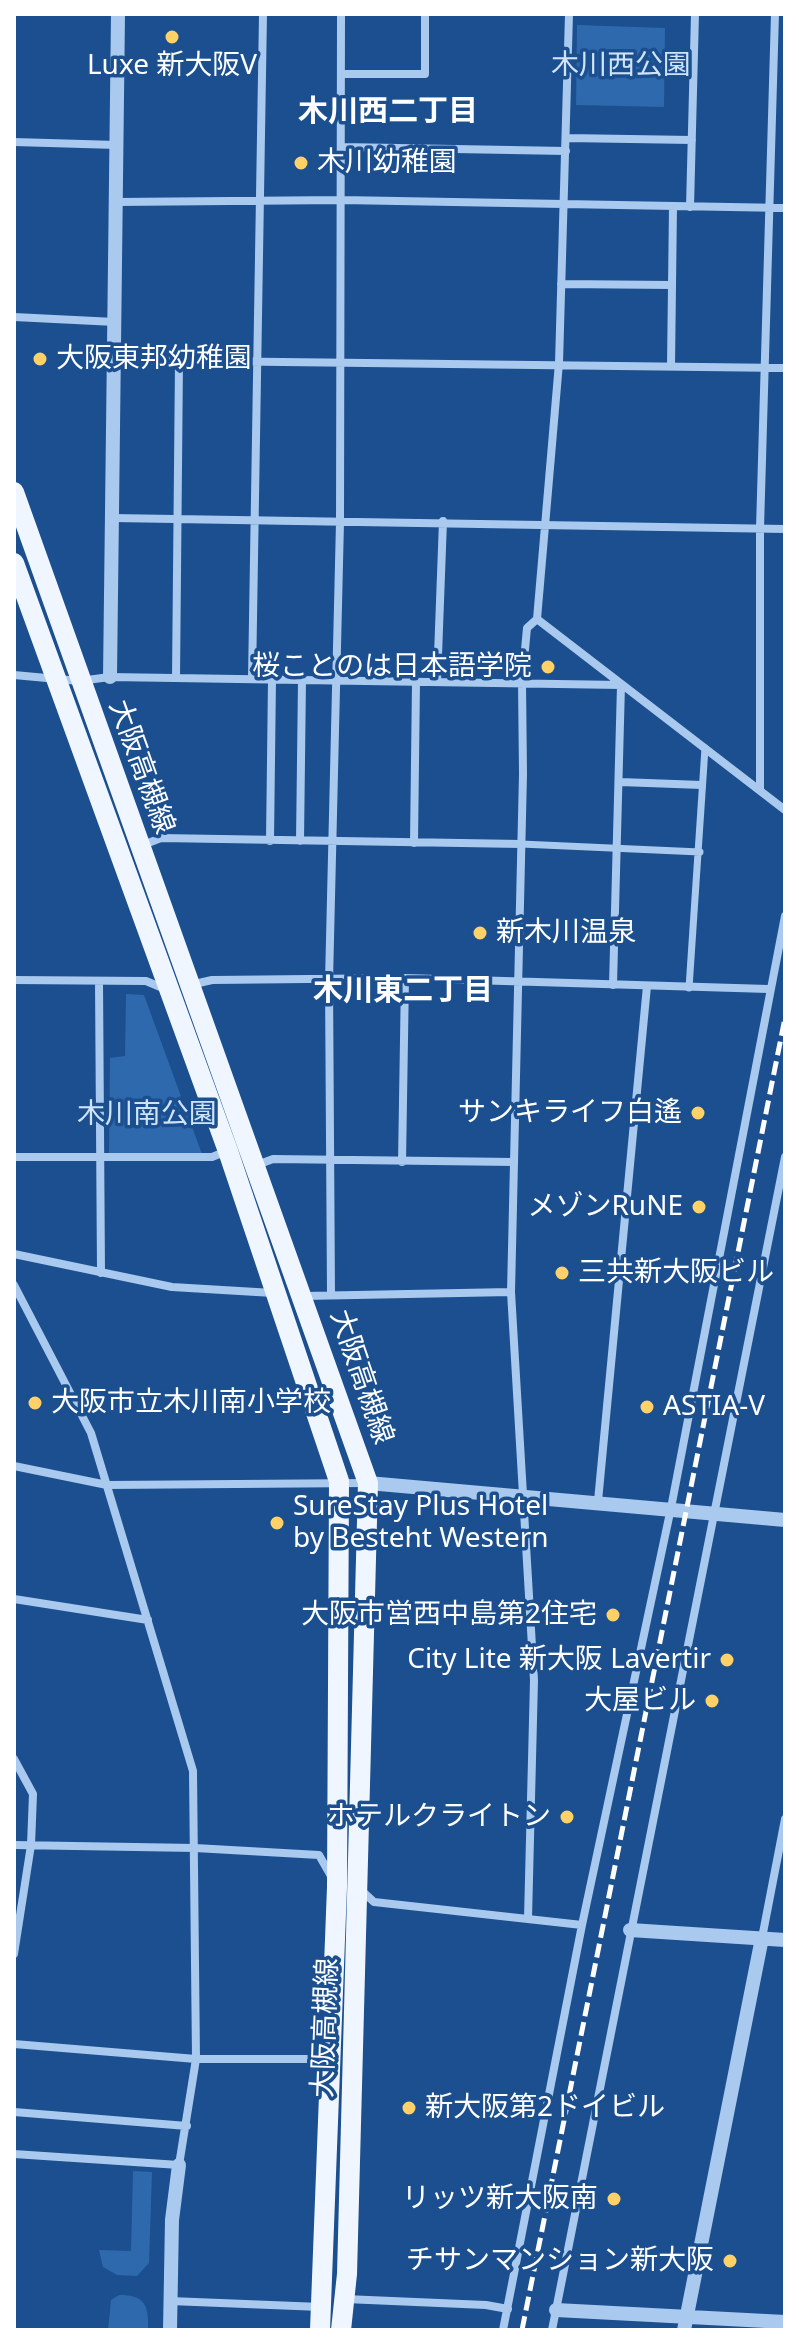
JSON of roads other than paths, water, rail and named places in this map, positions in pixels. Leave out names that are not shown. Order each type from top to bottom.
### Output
[{"type":"main road","name":"大阪高槻線","points":[[14,492],[79,681],[304,1296],[368,1483],[359,1888],[341,2330]]},
{"type":"main road","name":"大阪高槻線","points":[[14,563],[228,1151],[339,1481],[337,1887],[320,2330]]},
{"type":"street","points":[[110,677],[118,14]]},
{"type":"street","points":[[252,679],[263,14]]},
{"type":"street","points":[[331,1295],[329,981],[342,362],[341,14]]},
{"type":"street","points":[[342,74],[425,74],[425,14]]},
{"type":"street","points":[[528,1918],[534,1680],[511,1292],[522,682],[527,628],[537,619],[559,363],[569,14]]},
{"type":"street","points":[[690,207],[695,14]]},
{"type":"street","points":[[760,790],[760,528],[775,14]]},
{"type":"street","points":[[773,107],[785,108]]},
{"type":"street","points":[[567,138],[692,140]]},
{"type":"street","points":[[14,142],[117,145]]},
{"type":"street","points":[[342,147],[566,151]]},
{"type":"street","points":[[116,202],[342,200],[785,208]]},
{"type":"street","points":[[671,366],[673,206]]},
{"type":"street","points":[[561,284],[672,285]]},
{"type":"street","points":[[14,317],[115,322]]},
{"type":"street","points":[[115,360],[785,368]]},
{"type":"street","points":[[176,678],[175,520],[179,361]]},
{"type":"street","points":[[113,518],[443,521],[785,529]]},
{"type":"street","points":[[437,682],[443,521]]},
{"type":"street","points":[[537,619],[785,810]]},
{"type":"street","points":[[14,675],[79,681],[110,677],[621,685]]},
{"type":"street","points":[[270,841],[272,679]]},
{"type":"street","points":[[300,841],[302,680]]},
{"type":"street","points":[[414,843],[416,682]]},
{"type":"street","points":[[613,985],[621,685]]},
{"type":"street","points":[[689,988],[705,748]]},
{"type":"street","points":[[620,782],[702,785]]},
{"type":"street","points":[[141,846],[161,838],[521,844],[700,852]]},
{"type":"street","points":[[503,2330],[582,1925],[671,1508],[768,989],[785,916]]},
{"type":"street","points":[[402,1162],[405,978]]},
{"type":"street","points":[[14,980],[146,981],[169,991],[212,980],[405,978],[768,989]]},
{"type":"street","points":[[99,981],[101,1273]]},
{"type":"street","points":[[598,1501],[647,986]]},
{"type":"street","points":[[14,1157],[212,1157],[228,1151]]},
{"type":"street","points":[[552,2330],[785,1157]]},
{"type":"street","points":[[257,1165],[273,1159],[514,1162]]},
{"type":"street","points":[[14,1254],[172,1287],[278,1293]]},
{"type":"street","points":[[14,1285],[91,1433],[193,1771],[196,2059],[172,2220],[170,2330]]},
{"type":"street","points":[[304,1296],[511,1292]]},
{"type":"street","points":[[14,1466],[107,1485],[339,1481],[598,1501],[785,1520]]},
{"type":"street","points":[[14,1599],[148,1620]]},
{"type":"street","points":[[14,1759],[33,1794],[31,1845],[14,1954]]},
{"type":"street","points":[[685,2324],[785,1819]]},
{"type":"street","points":[[14,1845],[195,1848],[319,1855],[337,1887],[359,1888],[374,1902],[582,1925]]},
{"type":"street","points":[[630,1930],[785,1940]]},
{"type":"street","points":[[14,2044],[196,2059],[329,2059]]},
{"type":"street","points":[[14,2112],[187,2126]]},
{"type":"street","points":[[14,2154],[179,2165]]},
{"type":"street","points":[[344,2299],[486,2305],[508,2309]]},
{"type":"street","points":[[170,2301],[321,2307]]},
{"type":"street","points":[[556,2310],[685,2324],[785,2322]]},
{"type":"railway","points":[[522,2330],[785,1018]]},
{"type":"place","name":"Luxe 新大阪V","points":[[172,37]]},
{"type":"place","name":"木川幼稚園","points":[[301,163]]},
{"type":"place","name":"大阪東邦幼稚園","points":[[40,359]]},
{"type":"place","name":"桜ことのは日本語学院","points":[[548,667]]},
{"type":"place","name":"新木川温泉","points":[[480,933]]},
{"type":"place","name":"サンキライフ白遙","points":[[698,1113]]},
{"type":"place","name":"メゾンRuNE","points":[[699,1207]]},
{"type":"place","name":"三共新大阪ビル","points":[[562,1273]]},
{"type":"place","name":"大阪市立木川南小学校","points":[[35,1403]]},
{"type":"place","name":"ASTIA-V","points":[[647,1407]]},
{"type":"place","name":"SureStay Plus Hotel by Besteht Western","points":[[277,1523]]},
{"type":"place","name":"大阪市営西中島第2住宅","points":[[613,1615]]},
{"type":"place","name":"City Lite 新大阪 Lavertir","points":[[727,1660]]},
{"type":"place","name":"大屋ビル","points":[[712,1701]]},
{"type":"place","name":"ホテルクライトン","points":[[567,1817]]},
{"type":"place","name":"新大阪第2ドイビル","points":[[409,2108]]},
{"type":"place","name":"リッツ新大阪南","points":[[614,2199]]},
{"type":"place","name":"チサンマンション新大阪","points":[[730,2261]]},
{"type":"district","name":"木川西二丁目","points":[[388,112]]},
{"type":"district","name":"木川東二丁目","points":[[403,991]]},
{"type":"park label","name":"木川西公園","points":[[621,66]]},
{"type":"park label","name":"木川南公園","points":[[147,1115]]}]
